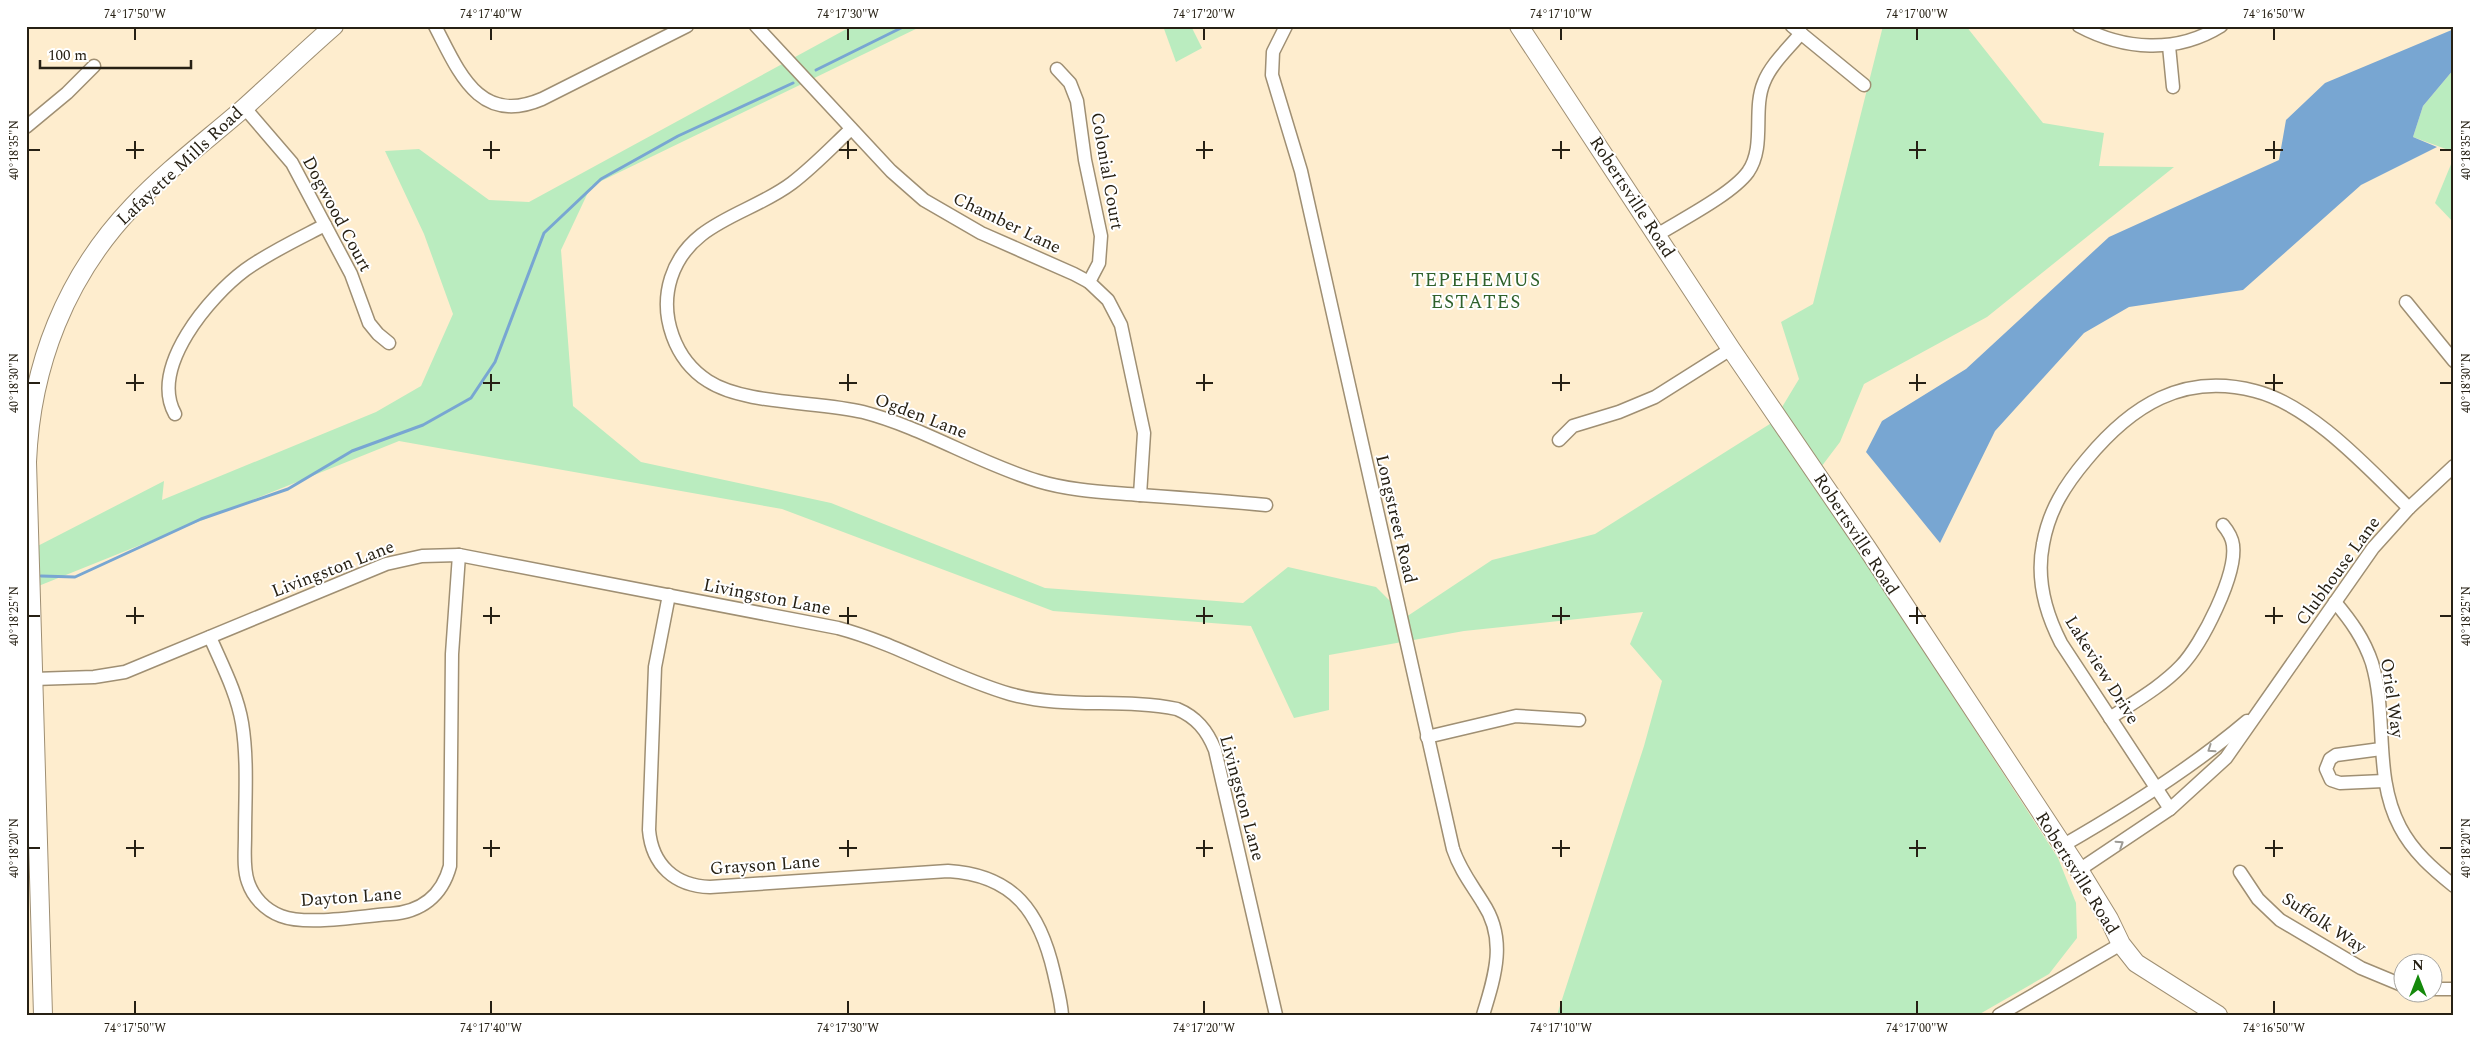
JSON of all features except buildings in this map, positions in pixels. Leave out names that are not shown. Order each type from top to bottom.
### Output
[{"type":"street","name":"Lafayette Mills Road","points":[[43,1015],[31,782],[34,679],[27,431],[37,382],[50,337],[68,296],[93,255],[134,205],[334,26]]},
{"type":"street","points":[[435,26],[465,82],[474,92],[493,104],[516,106],[542,99],[687,26]]},
{"type":"street","name":"Chamber Lane","points":[[756,26],[851,129],[906,185],[948,216],[1089,282],[1108,300],[1121,325],[1144,433],[1140,494]]},
{"type":"street","name":"Longstreet Road","points":[[1286,26],[1273,52],[1272,75],[1301,171],[1453,849],[1462,872],[1489,912],[1496,932],[1497,965],[1483,1015]]},
{"type":"street","name":"Robertsville Road","points":[[1520,26],[1731,349],[1867,548],[2079,870],[2109,919],[2121,944],[2136,963],[2218,1015]]},
{"type":"street","points":[[2079,26],[2097,36],[2121,43],[2169,46],[2201,36],[2221,26]]},
{"type":"street","points":[[1657,235],[1731,188],[1747,172],[1755,156],[1759,101],[1764,82],[1796,30],[1864,85]]},
{"type":"street","points":[[2169,46],[2173,87]]},
{"type":"street","points":[[26,127],[67,93],[94,66]]},
{"type":"street","name":"Colonial Court","points":[[1057,69],[1070,83],[1077,101],[1085,160],[1101,236],[1099,263],[1089,282]]},
{"type":"street","name":"Dogwood Court","points":[[244,107],[292,163],[351,274],[369,322],[378,334],[389,343]]},
{"type":"street","name":"Ogden Lane","points":[[851,129],[792,183],[772,196],[709,228],[682,255],[670,281],[667,313],[672,336],[686,361],[708,381],[734,393],[830,406],[902,424],[1008,471],[1038,481],[1084,490],[1266,505]]},
{"type":"street","points":[[176,414],[170,401],[170,375],[180,348],[202,313],[225,288],[248,268],[325,225]]},
{"type":"street","points":[[2406,302],[2454,362]]},
{"type":"street","points":[[1559,440],[1573,426],[1619,412],[1655,397],[1731,349]]},
{"type":"street","name":"Lakeview Drive","points":[[2170,809],[2054,630],[2042,590],[2041,555],[2048,522],[2062,491],[2104,438],[2134,411],[2165,396],[2192,389],[2232,387],[2267,394],[2305,414],[2365,465],[2409,508]]},
{"type":"street","name":"Clubhouse Lane","points":[[2079,870],[2170,809],[2226,758],[2263,708],[2373,548],[2409,508],[2454,466]]},
{"type":"street","points":[[2110,718],[2174,673],[2193,652],[2205,632],[2232,562],[2233,544],[2223,525]]},
{"type":"street","name":"Livingston Lane","points":[[34,679],[94,677],[125,672],[386,564],[422,556],[459,555],[863,635],[978,684],[1010,694],[1056,702],[1168,707],[1194,718],[1209,734],[1215,750],[1276,1015]]},
{"type":"street","name":"Dayton Lane","points":[[210,637],[230,682],[241,720],[244,752],[245,873],[255,897],[270,910],[294,920],[395,914],[416,909],[426,904],[439,891],[450,866],[452,654],[459,555]]},
{"type":"street","name":"Grayson Lane","points":[[668,595],[655,667],[649,830],[654,854],[665,870],[680,881],[694,886],[710,887],[948,871],[982,876],[1013,894],[1025,905],[1040,927],[1048,949],[1062,1015]]},
{"type":"street","name":"Oriel Way","points":[[2335,602],[2358,632],[2372,666],[2384,781],[2393,811],[2406,837],[2422,858],[2454,886]]},
{"type":"street","name":"Clubhouse Lane","points":[[2062,846],[2228,737],[2263,708]]},
{"type":"street","points":[[1427,737],[1516,716],[1580,720]]},
{"type":"street","name":"Oriel Way","points":[[2381,749],[2336,755],[2327,764],[2326,769],[2331,780],[2340,783],[2384,781]]},
{"type":"street","name":"Suffolk Way","points":[[2240,872],[2258,899],[2280,920],[2361,968],[2392,981]]},
{"type":"street","points":[[1999,1015],[2121,944]]},
{"type":"green space","points":[[852,26],[922,26],[591,186],[561,250],[573,406],[641,462],[831,503],[1045,588],[1243,603],[1288,567],[1376,587],[1406,617],[1492,560],[1595,534],[1773,422],[1799,379],[1781,322],[1813,304],[1883,26],[1966,26],[2043,123],[2104,133],[2099,166],[2174,167],[1987,317],[1864,384],[1840,442],[1812,479],[2058,858],[2076,903],[2077,938],[2049,974],[1978,1015],[1557,1015],[1644,746],[1662,681],[1630,644],[1643,612],[1464,631],[1329,655],[1329,710],[1294,718],[1251,626],[1053,611],[782,509],[399,441],[36,587],[26,552],[164,481],[162,500],[376,412],[421,386],[453,314],[424,234],[385,151],[419,149],[489,200],[529,202]]},
{"type":"green space","points":[[1163,26],[1191,26],[1202,48],[1176,62]]},
{"type":"green space","points":[[2454,69],[2454,152],[2413,137],[2423,106]]},
{"type":"green space","points":[[2454,157],[2454,223],[2435,203]]},
{"type":"water","points":[[2454,29],[2454,69],[2423,106],[2413,137],[2437,147],[2361,185],[2243,290],[2129,307],[2084,333],[1995,431],[1940,543],[1866,452],[1882,421],[1966,369],[2109,237],[2279,160],[2286,120],[2325,83]]},
{"type":"waterway","points":[[816,70],[905,26]]},
{"type":"waterway","points":[[41,576],[75,577],[201,519],[288,489],[352,451],[423,425],[471,398],[495,362],[544,233],[601,179],[678,136],[793,83]]},
{"type":"district","name":"TEPEHEMUS ESTATES","points":[[1476,291]]}]
